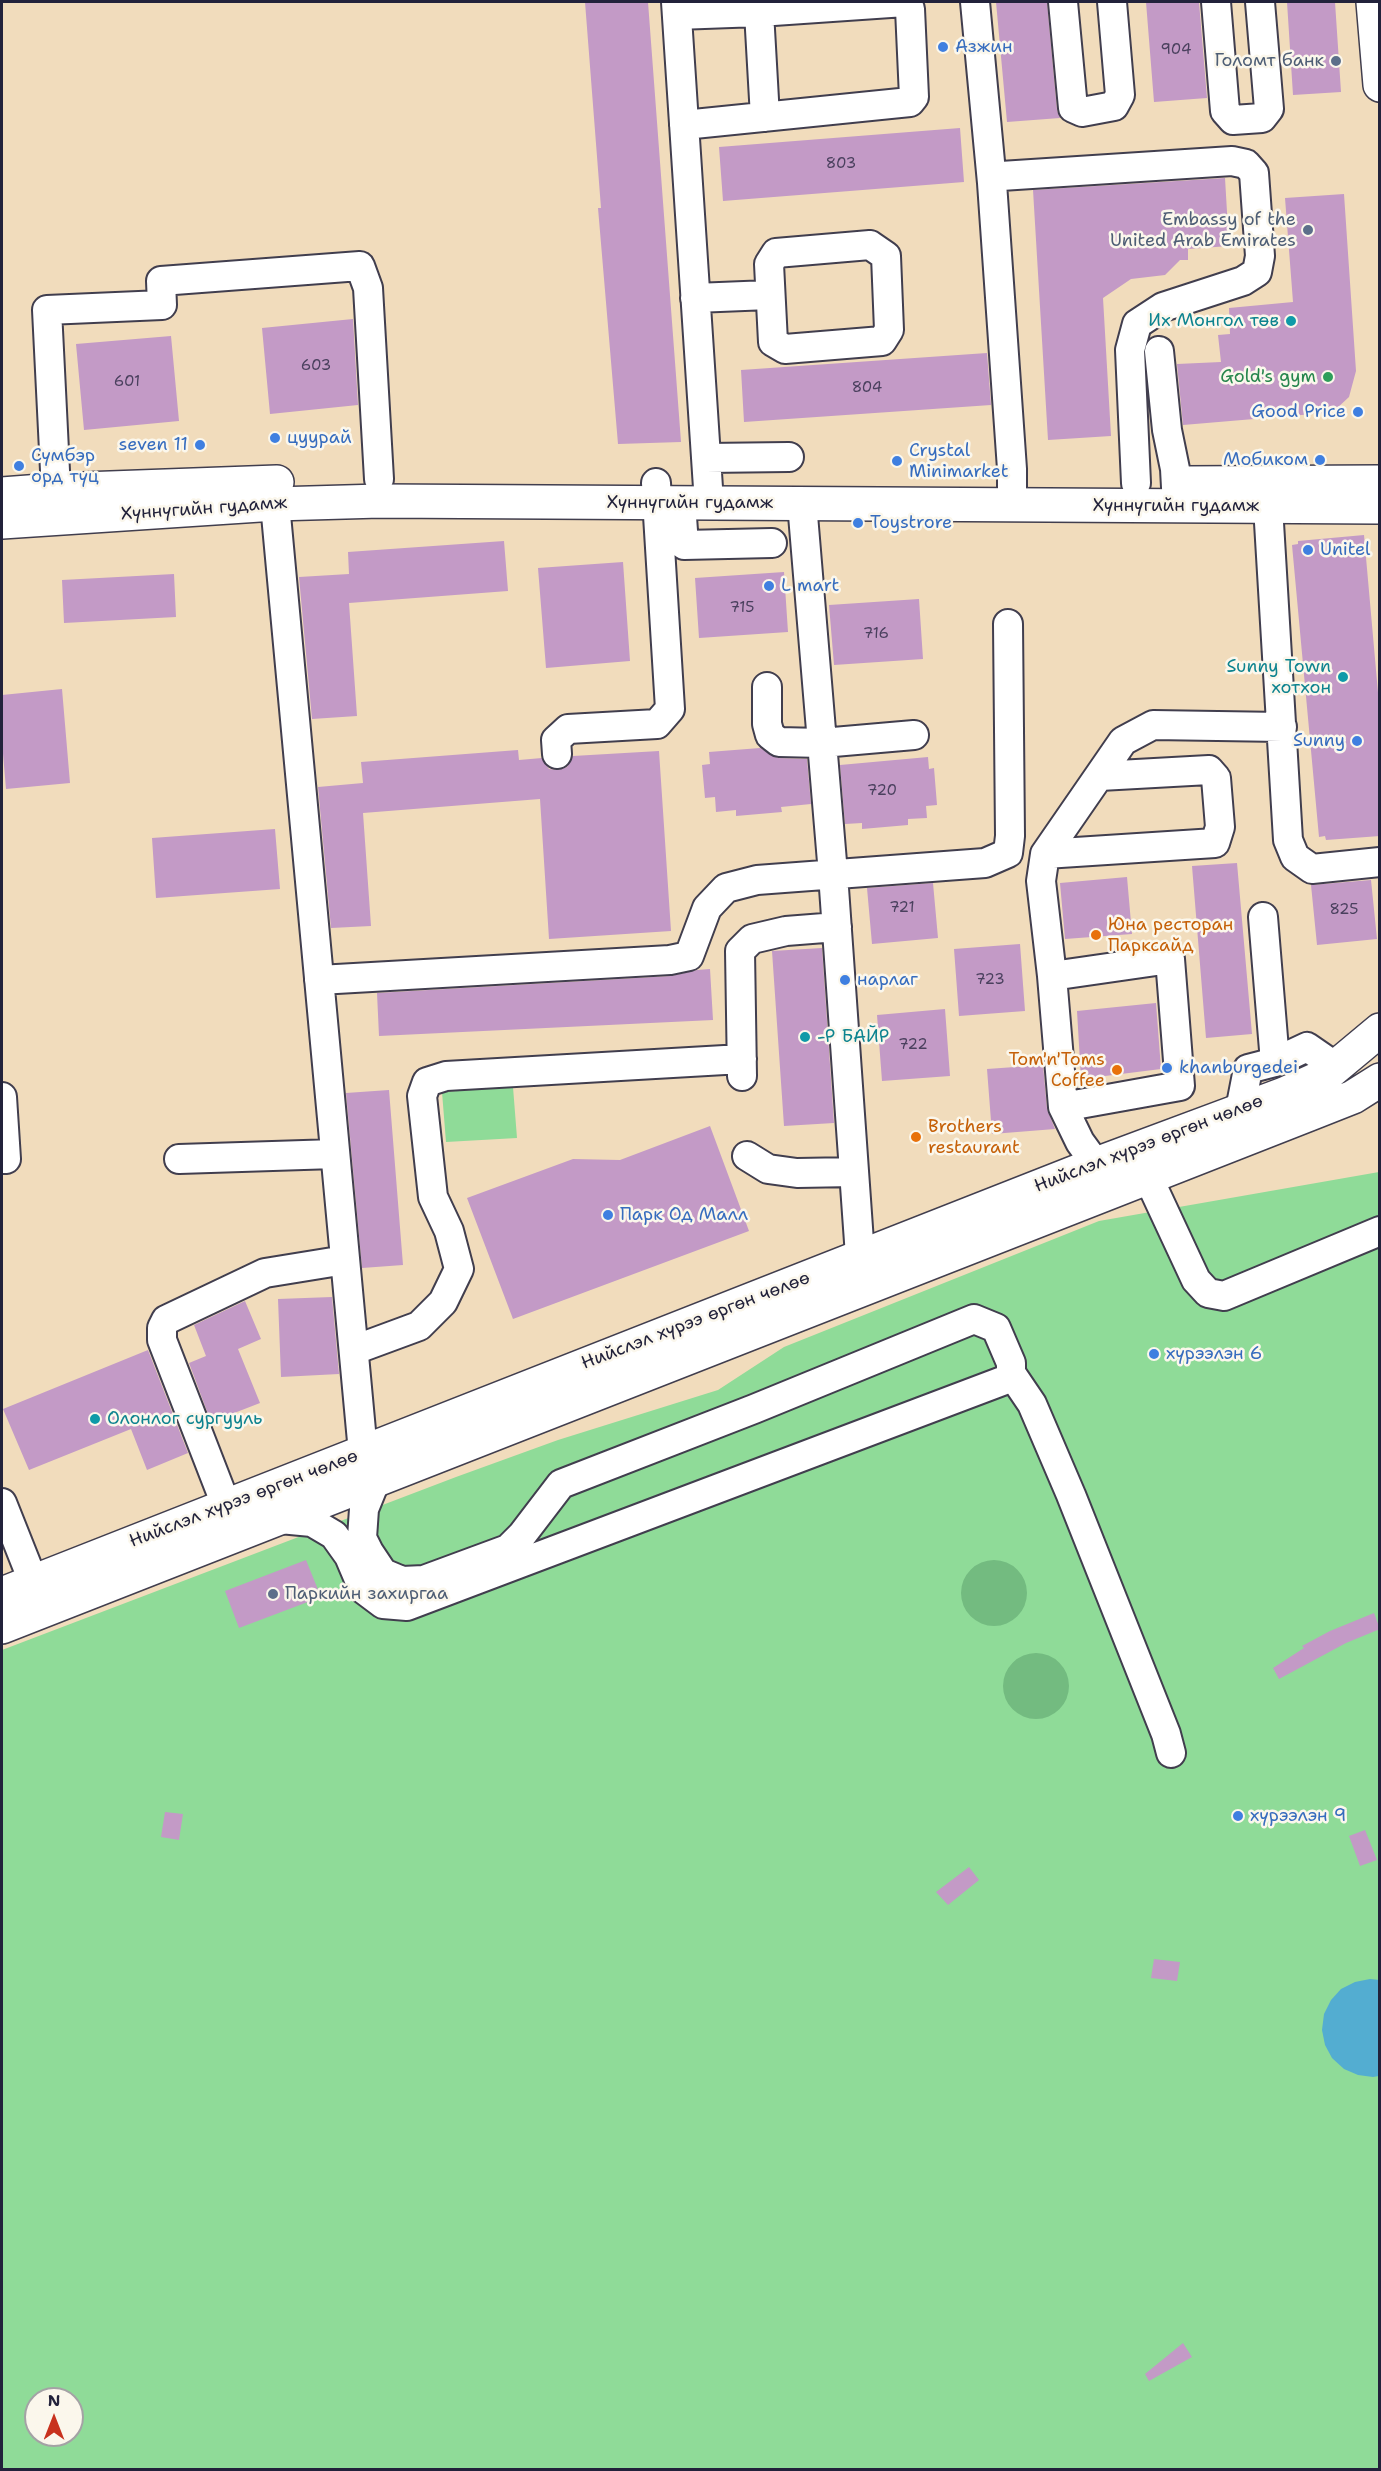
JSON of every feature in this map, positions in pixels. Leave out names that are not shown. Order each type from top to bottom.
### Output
[{"type":"main road","points":[[1373,2],[1380,85]]},
{"type":"main road","name":"Хүннүгийн гудамж","points":[[2,522],[56,504],[379,479],[686,489],[1012,494],[1176,494],[1380,482]]},
{"type":"main road","name":"Хүннүгийн гудамж","points":[[2,494],[56,504],[275,504],[686,489],[802,503],[1012,494],[1136,483],[1176,494],[1268,506],[1380,507]]},
{"type":"main road","name":"Нийслэл хүрээ өргөн чөлөө","points":[[2,1627],[81,1580],[226,1506],[1096,1164],[1284,1094],[1326,1075],[1380,1030]]},
{"type":"main road","name":"Нийслэл хүрээ өргөн чөлөө","points":[[2,1594],[33,1581],[81,1580],[280,1519],[1353,1097],[1380,1080]]},
{"type":"main road","points":[[842,1298],[845,1262]]},
{"type":"street","points":[[684,125],[910,102],[914,97],[910,9],[906,2],[759,12],[676,8],[695,298],[684,545],[772,543]]},
{"type":"street","points":[[975,2],[992,183],[1012,494]]},
{"type":"street","points":[[1063,2],[1073,108],[1082,112],[1114,106],[1120,95],[1112,2]]},
{"type":"street","points":[[1216,2],[1225,111],[1233,120],[1262,118],[1269,109],[1260,2]]},
{"type":"street","points":[[759,12],[765,117]]},
{"type":"street","points":[[992,183],[1001,177],[1232,161],[1246,164],[1254,173],[1260,256],[1257,272],[1243,281],[1163,307],[1137,324],[1130,350],[1136,483]]},
{"type":"street","points":[[870,245],[886,256],[889,330],[882,341],[785,349],[773,342],[769,295],[769,264],[776,253],[870,245]]},
{"type":"street","points":[[56,504],[47,310],[162,305],[161,281],[360,266],[368,288],[379,479]]},
{"type":"street","points":[[695,298],[769,295]]},
{"type":"street","points":[[1159,351],[1176,494]]},
{"type":"street","points":[[686,489],[789,458]]},
{"type":"street","points":[[557,754],[556,741],[568,729],[657,724],[669,709],[686,489]]},
{"type":"street","points":[[802,503],[833,874],[854,1172],[845,1262]]},
{"type":"street","points":[[275,504],[363,1452]]},
{"type":"street","points":[[1268,506],[1288,840],[1295,857],[1312,869],[1380,862]]},
{"type":"street","points":[[319,980],[669,960],[689,956],[707,908],[726,888],[757,880],[986,862],[1008,853],[1010,836],[1008,624]]},
{"type":"street","points":[[767,687],[767,724],[770,735],[779,742],[822,743],[914,735]]},
{"type":"street","points":[[1096,1164],[1080,1142],[1063,1107],[1052,976],[1041,882],[1045,854],[1123,741],[1153,725],[1281,727]]},
{"type":"street","points":[[1045,854],[1215,843],[1220,827],[1217,788],[1216,778],[1209,770],[1100,776]]},
{"type":"street","points":[[1263,917],[1275,1062]]},
{"type":"street","points":[[354,1350],[419,1326],[443,1302],[459,1269],[449,1231],[433,1197],[422,1096],[427,1083],[446,1076],[742,1068],[740,951],[752,939],[786,931],[837,927]]},
{"type":"street","points":[[1052,976],[1170,959],[1180,1086],[1063,1107]]},
{"type":"street","points":[[1240,1110],[1248,1069],[1275,1062],[1307,1047],[1336,1067]]},
{"type":"street","points":[[2,1097],[6,1159],[2,1159]]},
{"type":"street","points":[[179,1159],[335,1154]]},
{"type":"street","points":[[747,1156],[768,1169],[787,1172],[854,1172]]},
{"type":"street","points":[[1148,1177],[1196,1280],[1208,1293],[1224,1296],[1380,1231]]},
{"type":"street","points":[[226,1506],[162,1340],[162,1328],[166,1320],[266,1274],[345,1260]]},
{"type":"street","points":[[375,1482],[364,1509],[362,1538],[383,1573],[402,1581],[424,1580],[508,1549],[522,1536],[561,1484],[754,1409],[974,1319],[996,1328],[1011,1363],[1011,1373],[1032,1404],[1071,1496],[1171,1753]]},
{"type":"street","points":[[280,1519],[312,1522],[334,1536],[349,1556],[363,1589],[383,1604],[407,1606],[1005,1380],[1011,1373]]},
{"type":"street","points":[[2,1503],[33,1581]]},
{"type":"green space","points":[[513,1087],[517,1138],[446,1142],[442,1092]]},
{"type":"green space","points":[[1379,1172],[1379,2469],[2,2470],[2,1650],[456,1477],[558,1440],[718,1390],[784,1347],[1099,1221]]},
{"type":"green space","points":[[994,1560],[1007,1563],[1017,1570],[1024,1580],[1027,1593],[1024,1606],[1017,1616],[1007,1623],[994,1626],[981,1623],[971,1616],[964,1606],[961,1593],[964,1580],[971,1570],[981,1563]]},
{"type":"green space","points":[[1036,1653],[1049,1656],[1059,1663],[1066,1673],[1069,1686],[1066,1699],[1059,1709],[1049,1716],[1036,1719],[1023,1716],[1013,1709],[1006,1699],[1003,1686],[1006,1673],[1013,1663],[1023,1656]]},
{"type":"water","points":[[1380,1980],[1379,2076],[1373,2077],[1358,2075],[1344,2069],[1332,2058],[1325,2045],[1322,2030],[1324,2014],[1331,2000],[1341,1989],[1355,1982]]},
{"type":"building","points":[[585,2],[648,2],[681,442],[618,444],[598,208],[601,208]]},
{"type":"building","points":[[996,2],[1047,2],[1057,110],[1060,118],[1007,122]]},
{"type":"building","points":[[1146,2],[1199,2],[1207,98],[1154,102]]},
{"type":"building","points":[[1287,2],[1335,2],[1341,92],[1293,95]]},
{"type":"building","points":[[960,128],[964,182],[723,201],[719,147]]},
{"type":"building","points":[[1225,178],[1229,246],[1188,249],[1188,260],[1180,260],[1165,275],[1131,279],[1103,298],[1111,436],[1048,440],[1033,190]]},
{"type":"building","name":"Их Монгол төв","points":[[1344,194],[1356,371],[1349,397],[1335,410],[1325,413],[1183,425],[1177,364],[1221,362],[1218,335],[1230,334],[1229,308],[1293,302],[1285,198]]},
{"type":"building","points":[[353,319],[358,405],[270,414],[262,328]]},
{"type":"building","points":[[171,336],[179,421],[84,430],[76,344]]},
{"type":"building","points":[[987,353],[991,405],[744,422],[741,370]]},
{"type":"building","name":"Sunny Town хотхон","points":[[1364,535],[1380,715],[1380,836],[1326,840],[1325,836],[1319,837],[1292,545],[1298,544],[1298,541]]},
{"type":"building","points":[[504,541],[508,591],[349,603],[357,716],[312,719],[299,577],[349,574],[348,552]]},
{"type":"building","points":[[623,562],[630,661],[546,668],[538,568]]},
{"type":"building","points":[[784,572],[788,632],[699,638],[695,578]]},
{"type":"building","points":[[174,574],[176,617],[64,623],[62,580]]},
{"type":"building","points":[[919,599],[923,659],[834,665],[829,605]]},
{"type":"building","points":[[62,689],[70,783],[6,789],[2,742],[2,695]]},
{"type":"building","points":[[760,748],[778,758],[807,759],[811,804],[781,807],[782,812],[736,816],[736,810],[716,812],[715,797],[705,798],[702,765],[710,764],[709,752]]},
{"type":"building","points":[[518,750],[519,760],[542,758],[549,769],[558,770],[567,767],[573,756],[659,751],[671,931],[549,939],[540,799],[363,813],[371,926],[331,928],[318,787],[363,783],[361,762]]},
{"type":"building","points":[[928,757],[929,769],[934,768],[937,805],[926,806],[927,818],[908,819],[908,825],[862,829],[862,823],[845,824],[840,765]]},
{"type":"building","points":[[275,829],[280,889],[156,898],[152,838]]},
{"type":"building","points":[[1237,863],[1252,1034],[1206,1038],[1192,866]]},
{"type":"building","points":[[1127,877],[1132,934],[1065,939],[1060,883]]},
{"type":"building","points":[[1371,880],[1377,939],[1317,945],[1311,885]]},
{"type":"building","points":[[933,883],[938,938],[872,944],[867,888]]},
{"type":"building","points":[[1020,944],[1025,1011],[959,1016],[954,949]]},
{"type":"building","name":"-Р БАЙР","points":[[822,948],[834,1123],[784,1126],[772,951]]},
{"type":"building","points":[[710,969],[713,1020],[379,1036],[377,993],[671,976]]},
{"type":"building","points":[[1156,1003],[1161,1069],[1081,1079],[1077,1011]]},
{"type":"building","points":[[945,1009],[950,1076],[882,1081],[877,1015]]},
{"type":"building","points":[[1043,1065],[1047,1109],[1055,1129],[992,1134],[987,1069]]},
{"type":"building","points":[[389,1090],[403,1265],[362,1268],[346,1093]]},
{"type":"building","name":"Парк Од Малл","points":[[710,1126],[749,1231],[513,1319],[467,1198],[573,1159],[620,1160]]},
{"type":"building","points":[[332,1297],[339,1374],[281,1377],[278,1299]]},
{"type":"building","points":[[245,1301],[261,1339],[238,1349],[260,1403],[211,1422],[189,1363],[206,1356],[194,1325]]},
{"type":"building","name":"Олонлог сургууль","points":[[148,1350],[188,1453],[147,1470],[131,1429],[29,1470],[3,1409]]},
{"type":"building","name":"Паркийн захиргаа","points":[[306,1560],[321,1597],[239,1628],[225,1591]]},
{"type":"building","points":[[1374,1613],[1380,1629],[1346,1643],[1279,1679],[1273,1668],[1304,1648],[1302,1646],[1330,1631]]},
{"type":"building","points":[[165,1812],[183,1814],[179,1840],[161,1837]]},
{"type":"building","points":[[1365,1830],[1377,1860],[1360,1866],[1349,1836]]},
{"type":"building","points":[[969,1867],[979,1880],[948,1905],[936,1892]]},
{"type":"building","points":[[1154,1959],[1180,1962],[1177,1981],[1151,1978]]},
{"type":"building","points":[[1183,2343],[1192,2357],[1149,2381],[1145,2374]]},
{"type":"place","name":"Азжин","points":[[943,47]]},
{"type":"place","name":"Голомт банк","points":[[1336,61]]},
{"type":"place","name":"Embassy of the United Arab Emirates","points":[[1308,230]]},
{"type":"place","name":"Их Монгол төв","points":[[1291,321]]},
{"type":"place","name":"Gold's gym","points":[[1328,377]]},
{"type":"place","name":"Good Price","points":[[1358,412]]},
{"type":"place","name":"цуурай","points":[[275,438]]},
{"type":"place","name":"seven 11","points":[[200,445]]},
{"type":"place","name":"Мобиком","points":[[1320,460]]},
{"type":"place","name":"Crystal Minimarket","points":[[897,461]]},
{"type":"place","name":"Сүмбэр орд түц","points":[[19,466]]},
{"type":"place","name":"Toystrore","points":[[858,523]]},
{"type":"place","name":"Unitel","points":[[1308,550]]},
{"type":"place","name":"L mart","points":[[769,586]]},
{"type":"place","name":"Sunny Town хотхон","points":[[1343,677]]},
{"type":"place","name":"Sunny","points":[[1357,741]]},
{"type":"place","name":"Юна ресторан Парксайд","points":[[1096,935]]},
{"type":"place","name":"нарлаг","points":[[845,980]]},
{"type":"place","name":"-Р БАЙР","points":[[805,1037]]},
{"type":"place","name":"khanburgedei","points":[[1167,1068]]},
{"type":"place","name":"Tom'n'Toms Coffee","points":[[1117,1070]]},
{"type":"place","name":"Brothers restaurant","points":[[916,1137]]},
{"type":"place","name":"Парк Од Малл","points":[[608,1215]]},
{"type":"place","name":"хүрээлэн 6","points":[[1154,1354]]},
{"type":"place","name":"Олонлог сургууль","points":[[95,1419]]},
{"type":"place","name":"Паркийн захиргаа","points":[[273,1594]]},
{"type":"place","name":"хүрээлэн 9","points":[[1238,1816]]}]
